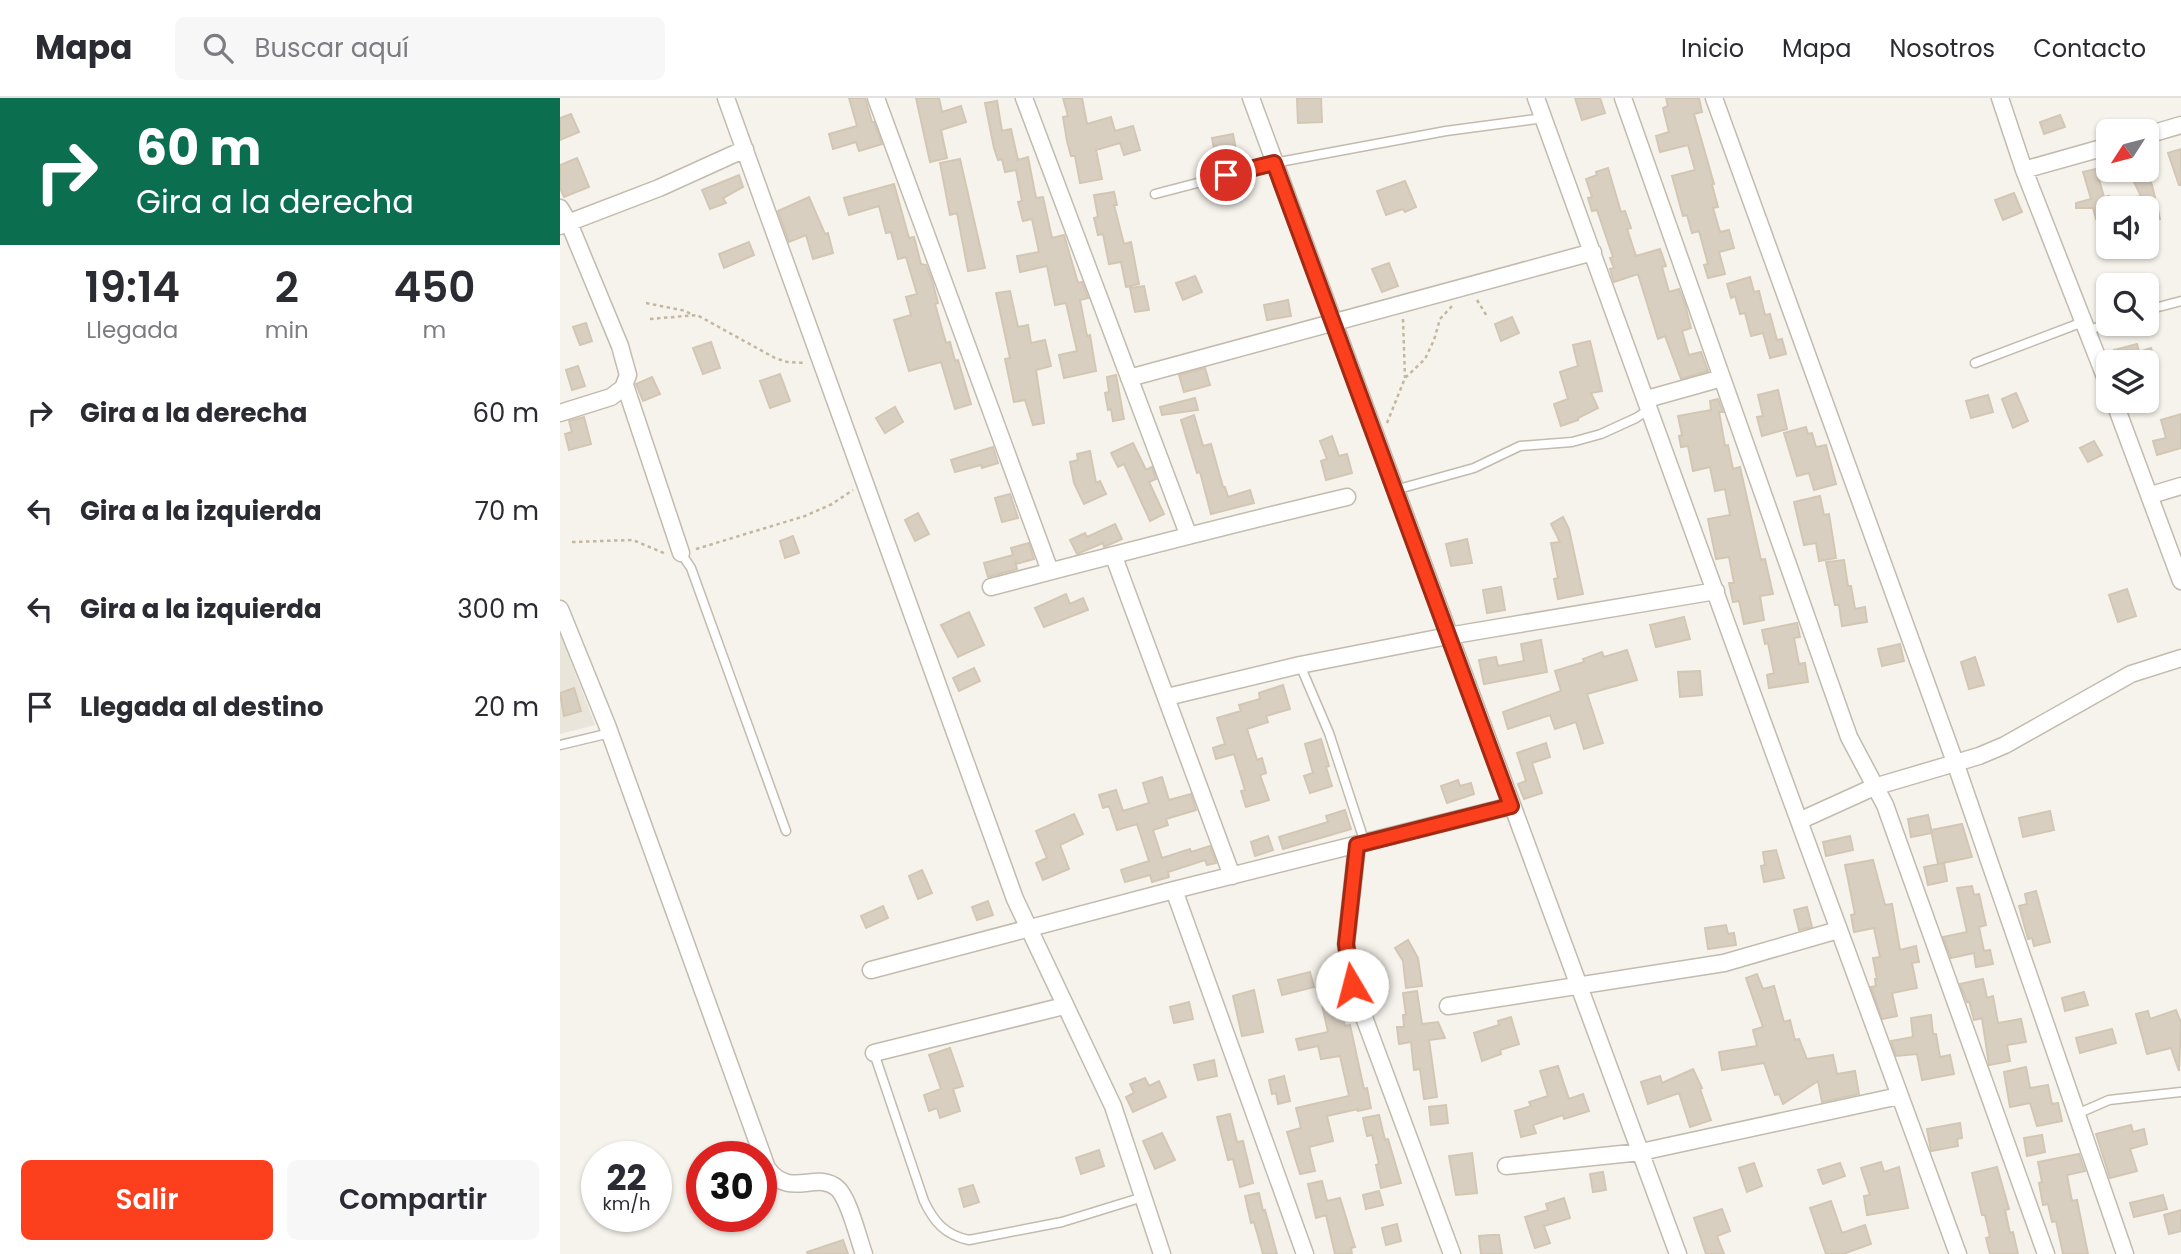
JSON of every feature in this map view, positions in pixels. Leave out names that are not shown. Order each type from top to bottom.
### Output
[{"type":"street","points":[[726,98],[1015,899],[1112,1107],[1162,1254]]},
{"type":"street","points":[[876,98],[1051,571]]},
{"type":"street","points":[[1024,98],[1188,534]]},
{"type":"street","points":[[1251,98],[1678,1254]]},
{"type":"street","points":[[1536,98],[1958,1254]]},
{"type":"street","points":[[1623,98],[1849,737],[1885,805],[2046,1254]]},
{"type":"street","points":[[1714,98],[1955,762],[2125,1254]]},
{"type":"street","points":[[2000,98],[2024,170],[2096,354]]},
{"type":"street","points":[[2160,131],[2181,125]]},
{"type":"street","points":[[564,224],[659,188],[745,149]]},
{"type":"street","points":[[2024,170],[2096,150]]},
{"type":"street","points":[[560,208],[564,224],[628,368],[625,385],[681,553]]},
{"type":"street","points":[[1129,378],[1593,252]]},
{"type":"street","points":[[1649,403],[1722,378]]},
{"type":"street","points":[[560,413],[611,397],[625,385]]},
{"type":"street","points":[[2119,413],[2181,581]]},
{"type":"street","points":[[2151,495],[2181,486]]},
{"type":"street","points":[[991,587],[1188,534],[1347,497]]},
{"type":"street","points":[[1114,556],[1232,876]]},
{"type":"street","points":[[1167,697],[1300,665],[1448,636],[1716,591]]},
{"type":"street","points":[[560,609],[610,733],[767,1168],[776,1180],[788,1184],[823,1182],[835,1186],[843,1195],[864,1254]]},
{"type":"street","points":[[1799,821],[1874,787],[1979,756],[2005,745],[2131,674],[2181,658]]},
{"type":"street","points":[[871,970],[1174,890],[1511,806]]},
{"type":"street","points":[[1361,844],[1346,944],[1352,985],[1452,1254]]},
{"type":"street","points":[[1174,890],[1305,1254]]},
{"type":"street","points":[[1448,1006],[1724,963],[1838,930]]},
{"type":"street","points":[[874,1053],[1064,1006]]},
{"type":"street","points":[[1506,1166],[1641,1152],[1899,1096]]},
{"type":"lane","points":[[1155,194],[1274,163],[1446,131],[1544,118]]},
{"type":"lane","points":[[2159,307],[2181,301]]},
{"type":"lane","points":[[1975,363],[2096,325]]},
{"type":"lane","points":[[1395,490],[1474,468],[1520,446],[1572,442],[1601,434],[1649,403]]},
{"type":"lane","points":[[681,553],[691,568],[786,831]]},
{"type":"lane","points":[[1300,665],[1329,733],[1361,844]]},
{"type":"lane","points":[[560,745],[610,733]]},
{"type":"lane","points":[[874,1053],[924,1201],[933,1219],[957,1238],[969,1240],[1062,1222],[1143,1197]]},
{"type":"lane","points":[[2077,1114],[2109,1100],[2181,1092]]},
{"type":"path","points":[[1475,298],[1488,318]]},
{"type":"path","points":[[646,303],[686,311],[692,315]]},
{"type":"path","points":[[1405,378],[1425,359],[1440,319],[1454,304]]},
{"type":"path","points":[[1375,436],[1387,424],[1405,378],[1405,335],[1402,313],[1397,305]]},
{"type":"path","points":[[650,319],[697,315],[775,358],[787,362],[822,363]]},
{"type":"path","points":[[572,541],[633,540],[668,555],[681,553],[805,516],[832,504],[865,482]]},
{"type":"shaded area","points":[[560,633],[595,725],[560,734]]},
{"type":"building","points":[[849,98],[865,98],[882,144],[859,151],[856,142],[833,149],[829,134],[857,126]]},
{"type":"building","points":[[916,98],[939,98],[942,112],[961,106],[966,122],[941,130],[947,158],[930,162]]},
{"type":"building","points":[[1063,98],[1082,98],[1087,124],[1111,117],[1115,131],[1133,126],[1140,150],[1124,155],[1120,143],[1096,150],[1102,179],[1080,183],[1075,156],[1071,156],[1067,141],[1063,117],[1068,116]]},
{"type":"building","points":[[1297,98],[1321,98],[1322,122],[1298,123]]},
{"type":"building","points":[[1575,98],[1600,98],[1605,113],[1582,120]]},
{"type":"building","points":[[1666,98],[1699,98],[1702,112],[1694,114],[1714,184],[1712,185],[1718,207],[1713,208],[1720,232],[1729,230],[1734,248],[1719,252],[1725,274],[1708,278],[1704,265],[1708,264],[1699,231],[1692,233],[1687,215],[1683,216],[1672,176],[1695,170],[1688,145],[1660,152],[1656,136],[1669,132],[1663,108],[1668,106]]},
{"type":"building","points":[[997,101],[1002,131],[1011,129],[1018,160],[1028,157],[1036,198],[1043,197],[1052,238],[1064,235],[1078,283],[1082,282],[1088,298],[1080,300],[1096,371],[1064,378],[1059,355],[1077,351],[1066,303],[1055,305],[1047,266],[1020,272],[1017,256],[1039,252],[1032,219],[1023,221],[1018,202],[1022,201],[1016,170],[1005,172],[1002,159],[998,160],[994,148],[985,103]]},
{"type":"building","points":[[571,114],[579,132],[560,140],[560,118]]},
{"type":"building","points":[[2060,115],[2065,127],[2044,134],[2040,122]]},
{"type":"building","points":[[1233,134],[1238,161],[1217,165],[1212,138]]},
{"type":"building","points":[[2181,149],[2181,185],[2179,185],[2168,153]]},
{"type":"building","points":[[577,158],[589,187],[564,197],[560,188],[560,165]]},
{"type":"building","points":[[960,159],[985,268],[968,271],[957,213],[950,215],[940,163]]},
{"type":"building","points":[[1608,168],[1621,212],[1625,211],[1631,228],[1627,229],[1636,256],[1660,249],[1666,266],[1662,267],[1669,292],[1679,289],[1685,304],[1691,328],[1682,331],[1689,355],[1701,352],[1708,371],[1681,379],[1665,336],[1658,339],[1638,274],[1614,282],[1610,269],[1614,268],[1610,258],[1613,257],[1597,210],[1592,211],[1588,198],[1592,197],[1586,179]]},
{"type":"building","points":[[2096,169],[2096,182],[2100,182],[2104,196],[2096,196],[2096,219],[2093,208],[2076,208],[2076,203],[2091,199],[2083,172]]},
{"type":"building","points":[[739,175],[743,187],[723,198],[726,203],[710,209],[702,190]]},
{"type":"building","points":[[1405,181],[1416,207],[1386,215],[1377,191]]},
{"type":"building","points":[[2134,182],[2150,182],[2155,196],[2141,196]]},
{"type":"building","points":[[894,184],[909,238],[914,237],[921,264],[926,265],[932,280],[938,303],[935,304],[946,343],[950,342],[955,361],[958,360],[971,404],[955,409],[941,362],[909,371],[894,320],[911,315],[906,297],[917,294],[906,257],[898,259],[891,232],[886,233],[879,206],[849,215],[844,198]]},
{"type":"building","points":[[1114,192],[1117,205],[1114,205],[1124,244],[1131,242],[1139,284],[1126,287],[1121,262],[1109,264],[1103,234],[1098,235],[1094,218],[1098,217],[1094,195]]},
{"type":"building","points":[[2014,193],[2022,212],[2003,220],[1995,200]]},
{"type":"building","points":[[809,197],[825,234],[828,233],[833,253],[813,259],[806,235],[789,242],[778,211]]},
{"type":"building","points":[[749,242],[754,255],[724,268],[719,254]]},
{"type":"building","points":[[1389,263],[1398,286],[1382,292],[1372,269]]},
{"type":"building","points":[[1195,276],[1202,292],[1183,300],[1176,283]]},
{"type":"building","points":[[1750,277],[1754,292],[1759,291],[1765,315],[1770,314],[1777,340],[1782,339],[1786,354],[1770,358],[1763,333],[1751,336],[1745,313],[1740,314],[1735,296],[1731,298],[1727,284]]},
{"type":"building","points":[[1144,286],[1149,310],[1135,312],[1130,288]]},
{"type":"building","points":[[1010,291],[1018,327],[1028,325],[1031,343],[1045,340],[1051,366],[1036,370],[1044,423],[1033,425],[1025,400],[1014,402],[1005,359],[1010,358],[996,293]]},
{"type":"building","points":[[1288,300],[1291,316],[1267,320],[1264,305]]},
{"type":"building","points":[[1512,317],[1519,333],[1501,341],[1495,324]]},
{"type":"building","points":[[586,323],[592,341],[580,345],[573,327]]},
{"type":"building","points":[[1590,341],[1602,391],[1591,393],[1598,408],[1561,426],[1554,404],[1568,399],[1560,372],[1578,366],[1573,345]]},
{"type":"building","points":[[711,342],[720,368],[703,374],[693,348]]},
{"type":"building","points":[[2137,344],[2138,350],[2114,350]]},
{"type":"building","points":[[578,366],[585,386],[572,390],[566,370]]},
{"type":"building","points":[[1205,368],[1210,385],[1184,392],[1179,375]]},
{"type":"building","points":[[780,374],[790,401],[770,408],[760,381]]},
{"type":"building","points":[[1116,375],[1124,419],[1113,421],[1105,393],[1109,392],[1107,377]]},
{"type":"building","points":[[652,377],[660,394],[643,401],[636,384]]},
{"type":"building","points":[[1778,390],[1787,429],[1762,436],[1757,417],[1763,416],[1758,395]]},
{"type":"building","points":[[2016,393],[2028,421],[2013,428],[2002,399]]},
{"type":"building","points":[[1988,395],[1993,412],[1971,418],[1966,401]]},
{"type":"building","points":[[1195,398],[1198,410],[1162,415],[1160,407]]},
{"type":"building","points":[[1718,399],[1723,412],[1719,412],[1725,446],[1728,445],[1733,469],[1740,467],[1761,560],[1765,559],[1773,594],[1760,596],[1764,620],[1744,624],[1739,601],[1733,602],[1729,583],[1734,583],[1729,557],[1716,559],[1708,519],[1730,515],[1725,489],[1715,491],[1710,467],[1693,471],[1688,446],[1681,447],[1679,436],[1682,435],[1678,416],[1711,410],[1710,401]]},
{"type":"building","points":[[895,407],[903,422],[885,433],[876,418]]},
{"type":"building","points":[[2181,414],[2181,448],[2157,455],[2153,441],[2166,438],[2161,420]]},
{"type":"building","points":[[1194,415],[1203,446],[1211,444],[1228,497],[1250,490],[1254,503],[1211,514],[1200,472],[1197,473],[1181,420]]},
{"type":"building","points":[[584,417],[591,444],[569,450],[565,434],[572,432],[569,421]]},
{"type":"building","points":[[1806,427],[1808,434],[1812,433],[1816,447],[1826,445],[1836,484],[1814,490],[1809,473],[1797,476],[1784,433]]},
{"type":"building","points":[[1332,436],[1339,456],[1347,454],[1352,473],[1326,480],[1321,461],[1327,459],[1320,441]]},
{"type":"building","points":[[2094,441],[2102,455],[2088,462],[2080,448]]},
{"type":"building","points":[[1133,443],[1146,470],[1152,467],[1156,479],[1149,482],[1164,514],[1150,521],[1124,464],[1118,467],[1111,453]]},
{"type":"building","points":[[993,447],[998,463],[955,472],[951,460]]},
{"type":"building","points":[[1090,451],[1096,483],[1100,481],[1106,494],[1084,504],[1074,483],[1070,462],[1078,460],[1077,454]]},
{"type":"building","points":[[1010,494],[1018,518],[1002,522],[995,498]]},
{"type":"building","points":[[1820,496],[1824,515],[1829,514],[1836,558],[1819,561],[1816,543],[1804,545],[1794,502]]},
{"type":"building","points":[[918,513],[929,534],[915,541],[905,520]]},
{"type":"building","points":[[1563,517],[1569,529],[1583,594],[1558,599],[1554,579],[1558,578],[1551,543],[1560,542],[1551,524]]},
{"type":"building","points":[[1115,524],[1122,539],[1104,547],[1103,543],[1077,554],[1070,540],[1085,533],[1087,537]]},
{"type":"building","points":[[793,536],[799,553],[785,558],[780,541]]},
{"type":"building","points":[[1467,539],[1472,563],[1451,566],[1446,544]]},
{"type":"building","points":[[1029,543],[1034,559],[1016,564],[1015,561],[1017,569],[988,577],[984,563],[1013,555],[1011,548]]},
{"type":"building","points":[[1844,560],[1855,609],[1865,607],[1867,622],[1842,626],[1839,605],[1835,605],[1826,562]]},
{"type":"building","points":[[1501,587],[1505,610],[1487,613],[1483,590]]},
{"type":"building","points":[[2127,589],[2136,616],[2118,622],[2109,595]]},
{"type":"building","points":[[1066,594],[1070,604],[1083,598],[1088,610],[1044,627],[1035,608]]},
{"type":"building","points":[[969,612],[984,645],[958,657],[941,625]]},
{"type":"building","points":[[1684,617],[1690,639],[1656,647],[1650,625]]},
{"type":"building","points":[[1797,623],[1800,637],[1794,638],[1799,664],[1805,663],[1808,682],[1769,688],[1767,675],[1774,673],[1768,643],[1765,644],[1762,630]]},
{"type":"building","points":[[1541,640],[1547,672],[1484,684],[1479,660],[1496,657],[1498,666],[1524,661],[1521,644]]},
{"type":"building","points":[[1900,644],[1904,661],[1882,666],[1878,649]]},
{"type":"building","points":[[1627,650],[1637,680],[1587,694],[1603,743],[1584,749],[1576,722],[1555,729],[1550,715],[1508,729],[1503,712],[1561,691],[1555,671],[1584,662],[1583,659],[1602,652],[1604,657]]},
{"type":"building","points":[[1975,657],[1984,685],[1969,689],[1961,662]]},
{"type":"building","points":[[974,668],[980,681],[959,691],[953,678]]},
{"type":"building","points":[[1700,671],[1702,695],[1680,697],[1678,672]]},
{"type":"building","points":[[1283,685],[1290,709],[1266,716],[1268,722],[1247,729],[1257,760],[1262,758],[1266,773],[1260,775],[1269,800],[1246,807],[1241,791],[1245,790],[1234,754],[1216,759],[1213,748],[1225,744],[1217,718],[1241,711],[1239,705],[1260,699],[1259,693]]},
{"type":"building","points":[[574,688],[581,711],[564,716],[560,693]]},
{"type":"building","points":[[1321,739],[1332,786],[1310,793],[1304,776],[1313,773],[1305,744]]},
{"type":"building","points":[[1546,743],[1550,757],[1532,763],[1542,793],[1524,799],[1518,784],[1526,781],[1517,753]]},
{"type":"building","points":[[1162,777],[1169,800],[1191,794],[1196,810],[1166,819],[1168,825],[1153,830],[1162,858],[1210,846],[1216,863],[1207,865],[1205,860],[1168,872],[1169,877],[1152,882],[1150,875],[1125,882],[1121,870],[1149,861],[1137,824],[1117,830],[1109,806],[1103,808],[1099,795],[1116,790],[1123,811],[1149,803],[1143,783]]},
{"type":"building","points":[[1458,780],[1460,786],[1471,783],[1474,794],[1447,803],[1441,786]]},
{"type":"building","points":[[1345,810],[1351,829],[1283,849],[1279,837],[1328,822],[1326,816]]},
{"type":"building","points":[[2050,811],[2054,830],[2023,837],[2019,818]]},
{"type":"building","points":[[1074,814],[1083,834],[1060,845],[1069,869],[1043,880],[1036,863],[1047,858],[1036,831]]},
{"type":"building","points":[[1928,815],[1932,833],[1911,837],[1908,819]]},
{"type":"building","points":[[1962,824],[1972,857],[1938,864],[1931,830]]},
{"type":"building","points":[[1268,836],[1273,850],[1255,856],[1251,842]]},
{"type":"building","points":[[1850,836],[1853,850],[1826,856],[1823,842]]},
{"type":"building","points":[[1776,850],[1784,878],[1764,882],[1761,866],[1765,865],[1763,852]]},
{"type":"building","points":[[1873,860],[1885,905],[1892,904],[1900,950],[1916,946],[1919,962],[1912,963],[1917,988],[1892,993],[1897,1016],[1882,1019],[1871,987],[1876,986],[1877,979],[1873,958],[1880,957],[1874,928],[1854,932],[1851,915],[1855,914],[1845,865]]},
{"type":"building","points":[[1944,863],[1947,881],[1928,885],[1924,867]]},
{"type":"building","points":[[922,870],[932,893],[918,899],[909,876]]},
{"type":"building","points":[[1972,886],[1974,895],[1979,894],[1986,925],[1979,927],[1984,951],[1990,950],[1993,964],[1976,967],[1974,953],[1951,958],[1943,937],[1967,932],[1957,888]]},
{"type":"building","points":[[2036,891],[2050,942],[2034,946],[2032,938],[2028,939],[2019,906],[2027,904],[2025,894]]},
{"type":"building","points":[[988,901],[993,915],[977,920],[972,907]]},
{"type":"building","points":[[883,906],[888,918],[866,928],[861,916]]},
{"type":"building","points":[[1807,907],[1812,927],[1799,930],[1794,910]]},
{"type":"building","points":[[1726,925],[1728,934],[1734,933],[1736,945],[1708,949],[1705,928]]},
{"type":"building","points":[[1408,940],[1418,958],[1422,986],[1406,988],[1403,961],[1395,948]]},
{"type":"building","points":[[1310,972],[1314,987],[1282,995],[1278,980]]},
{"type":"building","points":[[1757,974],[1763,989],[1774,986],[1784,1022],[1790,1020],[1795,1040],[1799,1039],[1807,1059],[1833,1055],[1837,1074],[1855,1071],[1859,1094],[1822,1102],[1818,1081],[1783,1104],[1779,1094],[1775,1095],[1764,1063],[1722,1070],[1719,1052],[1757,1046],[1753,1030],[1763,1027],[1746,978]]},
{"type":"building","points":[[1983,979],[1987,998],[1993,996],[1998,1023],[2021,1019],[2026,1042],[2007,1045],[2010,1061],[1989,1065],[1982,1018],[1974,1020],[1969,1001],[1967,1002],[1960,984]]},
{"type":"building","points":[[1334,983],[1345,1026],[1350,1025],[1364,1089],[1367,1088],[1371,1108],[1327,1116],[1333,1141],[1309,1147],[1315,1171],[1300,1174],[1287,1132],[1301,1128],[1296,1108],[1349,1096],[1340,1056],[1321,1059],[1318,1046],[1299,1050],[1296,1039],[1328,1032],[1318,987]]},
{"type":"building","points":[[1254,990],[1263,1032],[1242,1036],[1233,996]]},
{"type":"building","points":[[1417,991],[1422,1024],[1438,1022],[1445,1038],[1429,1040],[1437,1097],[1424,1099],[1420,1069],[1414,1070],[1411,1042],[1399,1044],[1397,1027],[1404,1027],[1403,1015],[1406,1015],[1403,993]]},
{"type":"building","points":[[2084,992],[2088,1005],[2065,1011],[2062,998]]},
{"type":"building","points":[[1189,1002],[1193,1019],[1174,1023],[1170,1007]]},
{"type":"building","points":[[2176,1010],[2181,1023],[2179,1071],[2171,1048],[2147,1054],[2136,1014],[2148,1011],[2150,1019]]},
{"type":"building","points":[[1931,1015],[1940,1057],[1950,1055],[1954,1074],[1922,1080],[1917,1054],[1896,1056],[1891,1041],[1913,1037],[1911,1018]]},
{"type":"building","points":[[1511,1017],[1519,1044],[1500,1050],[1501,1054],[1482,1061],[1474,1033],[1499,1025],[1498,1021]]},
{"type":"building","points":[[2112,1029],[2116,1043],[2080,1053],[2076,1038]]},
{"type":"building","points":[[950,1048],[963,1086],[953,1089],[960,1111],[940,1118],[937,1108],[929,1111],[924,1095],[941,1089],[929,1055]]},
{"type":"building","points":[[1214,1060],[1217,1076],[1198,1080],[1194,1065]]},
{"type":"building","points":[[1558,1066],[1569,1099],[1583,1094],[1589,1111],[1564,1119],[1563,1115],[1533,1125],[1536,1133],[1521,1137],[1515,1111],[1531,1106],[1529,1102],[1548,1096],[1540,1071]]},
{"type":"building","points":[[2026,1067],[2030,1088],[2048,1085],[2052,1104],[2058,1103],[2062,1121],[2037,1126],[2030,1103],[2010,1107],[2004,1072]]},
{"type":"building","points":[[1693,1069],[1702,1088],[1700,1089],[1711,1120],[1690,1127],[1679,1093],[1648,1104],[1641,1082],[1660,1076],[1662,1083]]},
{"type":"building","points":[[1284,1076],[1290,1101],[1278,1104],[1276,1093],[1272,1094],[1269,1080]]},
{"type":"building","points":[[1145,1078],[1149,1086],[1159,1081],[1166,1097],[1133,1112],[1126,1097],[1134,1093],[1130,1084]]},
{"type":"building","points":[[1446,1105],[1448,1123],[1431,1125],[1429,1107]]},
{"type":"building","points":[[1230,1114],[1237,1142],[1243,1141],[1253,1183],[1240,1187],[1233,1159],[1228,1160],[1217,1117]]},
{"type":"building","points":[[1379,1115],[1401,1183],[1381,1188],[1372,1135],[1367,1136],[1363,1118]]},
{"type":"building","points":[[1960,1123],[1962,1138],[1957,1139],[1958,1146],[1931,1151],[1927,1129]]},
{"type":"building","points":[[2131,1125],[2133,1132],[2144,1129],[2147,1144],[2130,1149],[2137,1171],[2110,1178],[2096,1134]]},
{"type":"building","points":[[1162,1133],[1175,1160],[1155,1169],[1143,1141]]},
{"type":"building","points":[[2042,1135],[2045,1152],[2027,1156],[2024,1138]]},
{"type":"building","points":[[1099,1150],[1104,1166],[1081,1174],[1076,1158]]},
{"type":"building","points":[[1472,1153],[1477,1193],[1456,1195],[1449,1156]]},
{"type":"building","points":[[2079,1154],[2085,1171],[2067,1175],[2072,1201],[2077,1200],[2088,1254],[2063,1254],[2056,1221],[2052,1222],[2048,1204],[2043,1205],[2038,1162]]},
{"type":"building","points":[[1881,1162],[1884,1172],[1899,1167],[1908,1208],[1867,1215],[1864,1196],[1870,1195],[1861,1168]]},
{"type":"building","points":[[1754,1163],[1762,1186],[1747,1192],[1739,1168]]},
{"type":"building","points":[[1840,1163],[1845,1176],[1823,1184],[1818,1170]]},
{"type":"building","points":[[1997,1167],[2009,1209],[2005,1210],[2010,1233],[2013,1232],[2018,1254],[1990,1254],[1986,1238],[1990,1237],[1972,1173]]},
{"type":"building","points":[[1603,1172],[1606,1190],[1593,1192],[1590,1174]]},
{"type":"building","points":[[1322,1181],[1327,1201],[1340,1198],[1355,1247],[1351,1248],[1352,1254],[1335,1254],[1326,1215],[1316,1218],[1308,1184]]},
{"type":"building","points":[[973,1185],[979,1202],[964,1207],[959,1189]]},
{"type":"building","points":[[1379,1191],[1383,1205],[1366,1209],[1363,1195]]},
{"type":"building","points":[[1259,1193],[1277,1254],[1263,1254],[1254,1222],[1251,1223],[1245,1196]]},
{"type":"building","points":[[2163,1195],[2167,1209],[2134,1217],[2130,1203]]},
{"type":"building","points":[[1564,1198],[1570,1218],[1544,1226],[1550,1243],[1535,1248],[1525,1217],[1548,1210],[1546,1204]]},
{"type":"building","points":[[1831,1201],[1842,1233],[1865,1225],[1871,1244],[1843,1254],[1826,1254],[1810,1208]]},
{"type":"building","points":[[1722,1209],[1730,1231],[1717,1236],[1724,1254],[1706,1254],[1694,1218]]},
{"type":"building","points":[[2181,1210],[2181,1231],[2169,1234],[2164,1215]]},
{"type":"building","points":[[1397,1224],[1401,1241],[1386,1245],[1382,1228]]},
{"type":"building","points":[[1499,1235],[1502,1254],[1481,1254],[1479,1236]]},
{"type":"building","points":[[843,1240],[848,1254],[807,1252]]},
{"type":"route","points":[[1226,175],[1274,163],[1511,806],[1357,845],[1346,944],[1352,985]]}]
